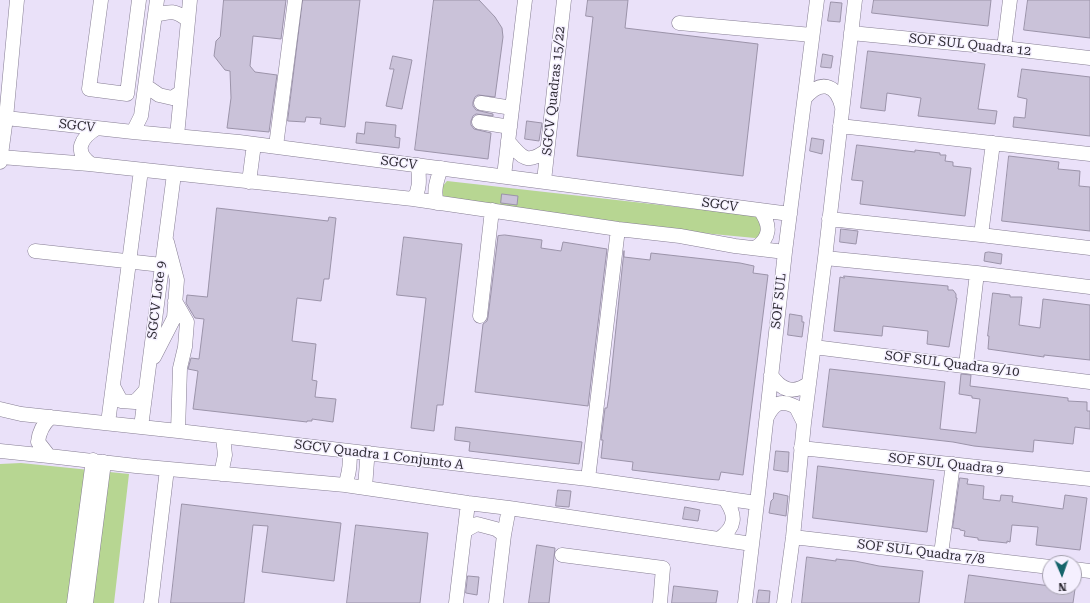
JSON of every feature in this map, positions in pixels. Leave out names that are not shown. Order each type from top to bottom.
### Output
[{"type":"street","points":[[17,0],[6,118],[0,160],[91,164],[413,199],[785,252]]},
{"type":"street","points":[[101,0],[89,90],[127,94],[139,0]]},
{"type":"street","points":[[133,132],[141,116],[157,0]]},
{"type":"street","points":[[177,136],[190,0]]},
{"type":"street","points":[[276,146],[295,0]]},
{"type":"street","points":[[504,176],[525,0]]},
{"type":"street","name":"SGCV Quadras 15/22","points":[[544,181],[564,0]]},
{"type":"street","name":"SOF SUL","points":[[745,603],[785,252],[817,0]]},
{"type":"street","points":[[784,603],[793,537],[804,422],[855,0]]},
{"type":"street","points":[[1004,48],[1010,0]]},
{"type":"street","points":[[155,15],[173,11],[179,13],[188,20]]},
{"type":"street","points":[[679,23],[812,35]]},
{"type":"street","name":"SOF SUL Quadra 12","points":[[851,33],[1090,58]]},
{"type":"street","points":[[132,53],[150,55]]},
{"type":"street","points":[[146,86],[159,95],[172,98],[181,92]]},
{"type":"street","points":[[805,98],[812,90],[819,87],[826,87],[833,90],[840,96],[842,107]]},
{"type":"street","points":[[481,103],[512,108]]},
{"type":"street","name":"SGCV","points":[[6,118],[276,146],[790,214]]},
{"type":"street","points":[[479,122],[509,134],[520,155],[528,158],[538,158],[548,150]]},
{"type":"street","points":[[840,126],[1090,154]]},
{"type":"street","points":[[91,164],[86,160],[81,148],[83,140],[87,134],[97,128]]},
{"type":"street","points":[[981,235],[993,143]]},
{"type":"street","points":[[249,182],[254,144]]},
{"type":"street","points":[[413,199],[418,192],[418,165]]},
{"type":"street","points":[[437,203],[434,195],[441,168]]},
{"type":"street","points":[[108,423],[141,170]]},
{"type":"street","name":"SGCV Lote 9","points":[[141,427],[174,174]]},
{"type":"street","points":[[480,316],[492,210]]},
{"type":"street","points":[[755,248],[765,240],[768,233],[766,218],[760,210]]},
{"type":"street","points":[[829,219],[1090,248]]},
{"type":"street","points":[[588,479],[618,229]]},
{"type":"street","points":[[150,364],[174,318],[177,280],[165,236]]},
{"type":"street","points":[[35,251],[162,265]]},
{"type":"street","points":[[825,258],[977,273],[1090,287]]},
{"type":"street","points":[[966,365],[977,273]]},
{"type":"street","points":[[175,301],[187,322],[185,347],[180,368],[178,431]]},
{"type":"street","name":"SOF SUL Quadra 9/10","points":[[814,347],[966,365],[1090,382]]},
{"type":"street","points":[[771,375],[776,383],[789,390],[803,388],[809,383]]},
{"type":"street","points":[[113,386],[121,401],[135,402],[145,391]]},
{"type":"street","points":[[767,417],[772,407],[778,403],[785,403],[796,407],[804,422]]},
{"type":"street","name":"SGCV Quadra 1 Conjunto A","points":[[0,409],[21,414],[588,479],[757,503]]},
{"type":"street","points":[[49,456],[38,442],[39,433],[51,417]]},
{"type":"street","points":[[221,474],[225,456],[223,437]]},
{"type":"street","name":"SOF SUL Quadra 9","points":[[801,448],[1090,480]]},
{"type":"street","points":[[0,451],[167,469],[344,485],[752,544]]},
{"type":"street","points":[[344,485],[348,476],[350,459],[349,451]]},
{"type":"street","points":[[365,488],[369,453]]},
{"type":"street","points":[[74,603],[98,461]]},
{"type":"street","points":[[86,603],[98,461]]},
{"type":"street","points":[[941,554],[953,464]]},
{"type":"street","points":[[151,603],[167,469]]},
{"type":"street","points":[[719,539],[731,530],[733,515],[731,507],[724,498]]},
{"type":"street","points":[[456,603],[466,530],[468,503]]},
{"type":"street","points":[[496,603],[504,535],[509,508]]},
{"type":"street","points":[[466,530],[477,524],[496,529],[504,535]]},
{"type":"street","name":"SOF SUL Quadra 7/8","points":[[793,537],[1042,566]]},
{"type":"street","points":[[562,555],[664,568],[660,603]]},
{"type":"green space","points":[[447,181],[759,216],[764,222],[759,237],[755,238],[702,233],[681,235],[583,223],[587,217],[441,200],[441,188]]},
{"type":"green space","points":[[21,463],[129,474],[114,603],[0,603],[0,464]]},
{"type":"building","points":[[224,0],[286,0],[281,39],[253,36],[250,66],[255,72],[277,75],[269,132],[227,128],[231,98],[230,71],[225,70],[214,56],[216,41],[220,37]]},
{"type":"building","points":[[303,0],[360,0],[345,127],[320,124],[321,118],[306,117],[305,122],[288,121]]},
{"type":"building","points":[[434,0],[479,0],[495,17],[502,28],[503,37],[495,97],[478,95],[475,97],[473,102],[473,106],[476,110],[493,114],[493,116],[476,114],[473,116],[471,121],[471,125],[474,129],[491,133],[488,159],[415,150]]},
{"type":"building","points":[[588,0],[628,0],[625,28],[758,44],[743,176],[577,156],[593,17],[586,16]]},
{"type":"building","points":[[874,0],[991,0],[988,26],[872,13]]},
{"type":"building","points":[[1028,0],[1090,0],[1090,38],[1024,30]]},
{"type":"building","points":[[831,2],[842,3],[840,22],[828,21]]},
{"type":"building","points":[[868,51],[985,64],[978,109],[997,111],[995,124],[918,116],[921,98],[887,93],[885,111],[861,108]]},
{"type":"building","points":[[823,54],[833,56],[831,68],[821,67]]},
{"type":"building","points":[[393,56],[412,60],[402,109],[386,106],[394,69],[390,69]]},
{"type":"building","points":[[1022,69],[1090,77],[1090,136],[1013,127],[1014,117],[1025,118],[1027,99],[1018,97]]},
{"type":"building","points":[[527,121],[542,123],[539,141],[525,139]]},
{"type":"building","points":[[366,122],[396,125],[395,137],[400,138],[399,148],[356,143],[357,133],[364,134]]},
{"type":"building","points":[[812,138],[824,140],[822,154],[810,151]]},
{"type":"building","points":[[857,145],[915,152],[915,150],[940,153],[940,155],[946,155],[945,161],[953,162],[953,166],[971,168],[965,216],[860,204],[863,181],[852,180]]},
{"type":"building","points":[[1009,156],[1059,162],[1058,169],[1080,171],[1079,186],[1090,187],[1090,231],[1002,221]]},
{"type":"building","points":[[502,194],[518,196],[517,205],[501,203]]},
{"type":"building","points":[[217,208],[328,221],[329,217],[336,218],[329,279],[324,279],[321,301],[297,298],[292,341],[316,344],[312,380],[317,381],[315,397],[336,399],[333,422],[312,419],[312,421],[307,422],[193,409],[198,371],[188,369],[191,358],[199,359],[204,319],[195,318],[186,303],[187,295],[207,297]]},
{"type":"building","points":[[841,229],[858,231],[856,244],[840,242]]},
{"type":"building","points":[[505,235],[542,240],[541,248],[561,251],[563,242],[607,249],[588,406],[475,392],[483,324],[487,321],[488,317],[498,236]]},
{"type":"building","points":[[404,237],[462,244],[443,405],[437,405],[434,431],[411,428],[426,298],[397,295]]},
{"type":"building","points":[[624,251],[624,257],[650,260],[651,253],[740,263],[754,266],[753,273],[768,275],[743,475],[721,472],[719,480],[706,479],[632,470],[633,462],[601,458],[603,440],[601,440],[605,408],[607,408],[609,395]]},
{"type":"building","points":[[989,252],[1002,254],[1001,264],[984,261],[985,253]]},
{"type":"building","points":[[844,276],[948,286],[948,290],[953,290],[957,298],[949,347],[927,344],[928,331],[883,326],[882,336],[834,331],[840,277],[844,278]]},
{"type":"building","points":[[993,293],[1010,295],[1010,297],[1022,297],[1019,325],[1040,328],[1043,299],[1090,305],[1090,360],[1044,355],[1044,357],[988,349]]},
{"type":"building","points":[[790,314],[802,316],[802,322],[804,322],[802,337],[788,335]]},
{"type":"building","points":[[830,369],[945,382],[940,429],[976,433],[980,399],[959,394],[961,374],[971,375],[970,386],[1068,398],[1068,401],[1087,402],[1087,411],[1090,411],[1090,429],[1075,427],[1073,444],[1034,440],[1033,452],[823,427]]},
{"type":"building","points":[[456,427],[582,442],[579,464],[469,451],[470,442],[455,440]]},
{"type":"building","points":[[776,451],[789,452],[788,472],[774,470]]},
{"type":"building","points":[[818,466],[934,480],[927,532],[813,518]]},
{"type":"building","points":[[960,478],[968,479],[967,484],[984,486],[983,499],[1000,501],[1001,495],[1013,496],[1012,502],[1063,509],[1065,495],[1087,498],[1080,550],[1036,545],[1038,527],[1012,525],[1010,542],[1007,541],[1007,543],[978,540],[978,538],[964,536],[965,531],[953,528]]},
{"type":"building","points":[[558,490],[571,491],[569,507],[556,506]]},
{"type":"building","points":[[774,493],[788,496],[786,516],[769,513]]},
{"type":"building","points":[[182,504],[341,523],[334,581],[262,572],[268,526],[253,525],[244,603],[171,603]]},
{"type":"building","points":[[685,507],[700,510],[698,521],[683,519]]},
{"type":"building","points":[[356,525],[428,533],[420,603],[347,603]]},
{"type":"building","points":[[537,545],[555,548],[549,603],[529,603]]},
{"type":"building","points":[[807,557],[836,561],[836,559],[855,561],[879,566],[923,571],[919,603],[802,603]]},
{"type":"building","points":[[969,575],[1042,585],[1042,595],[1074,595],[1073,603],[965,603]]},
{"type":"building","points":[[468,576],[479,577],[477,595],[466,593]]},
{"type":"building","points":[[674,586],[718,591],[716,603],[672,603]]},
{"type":"building","points":[[759,590],[770,591],[769,603],[757,603]]}]
